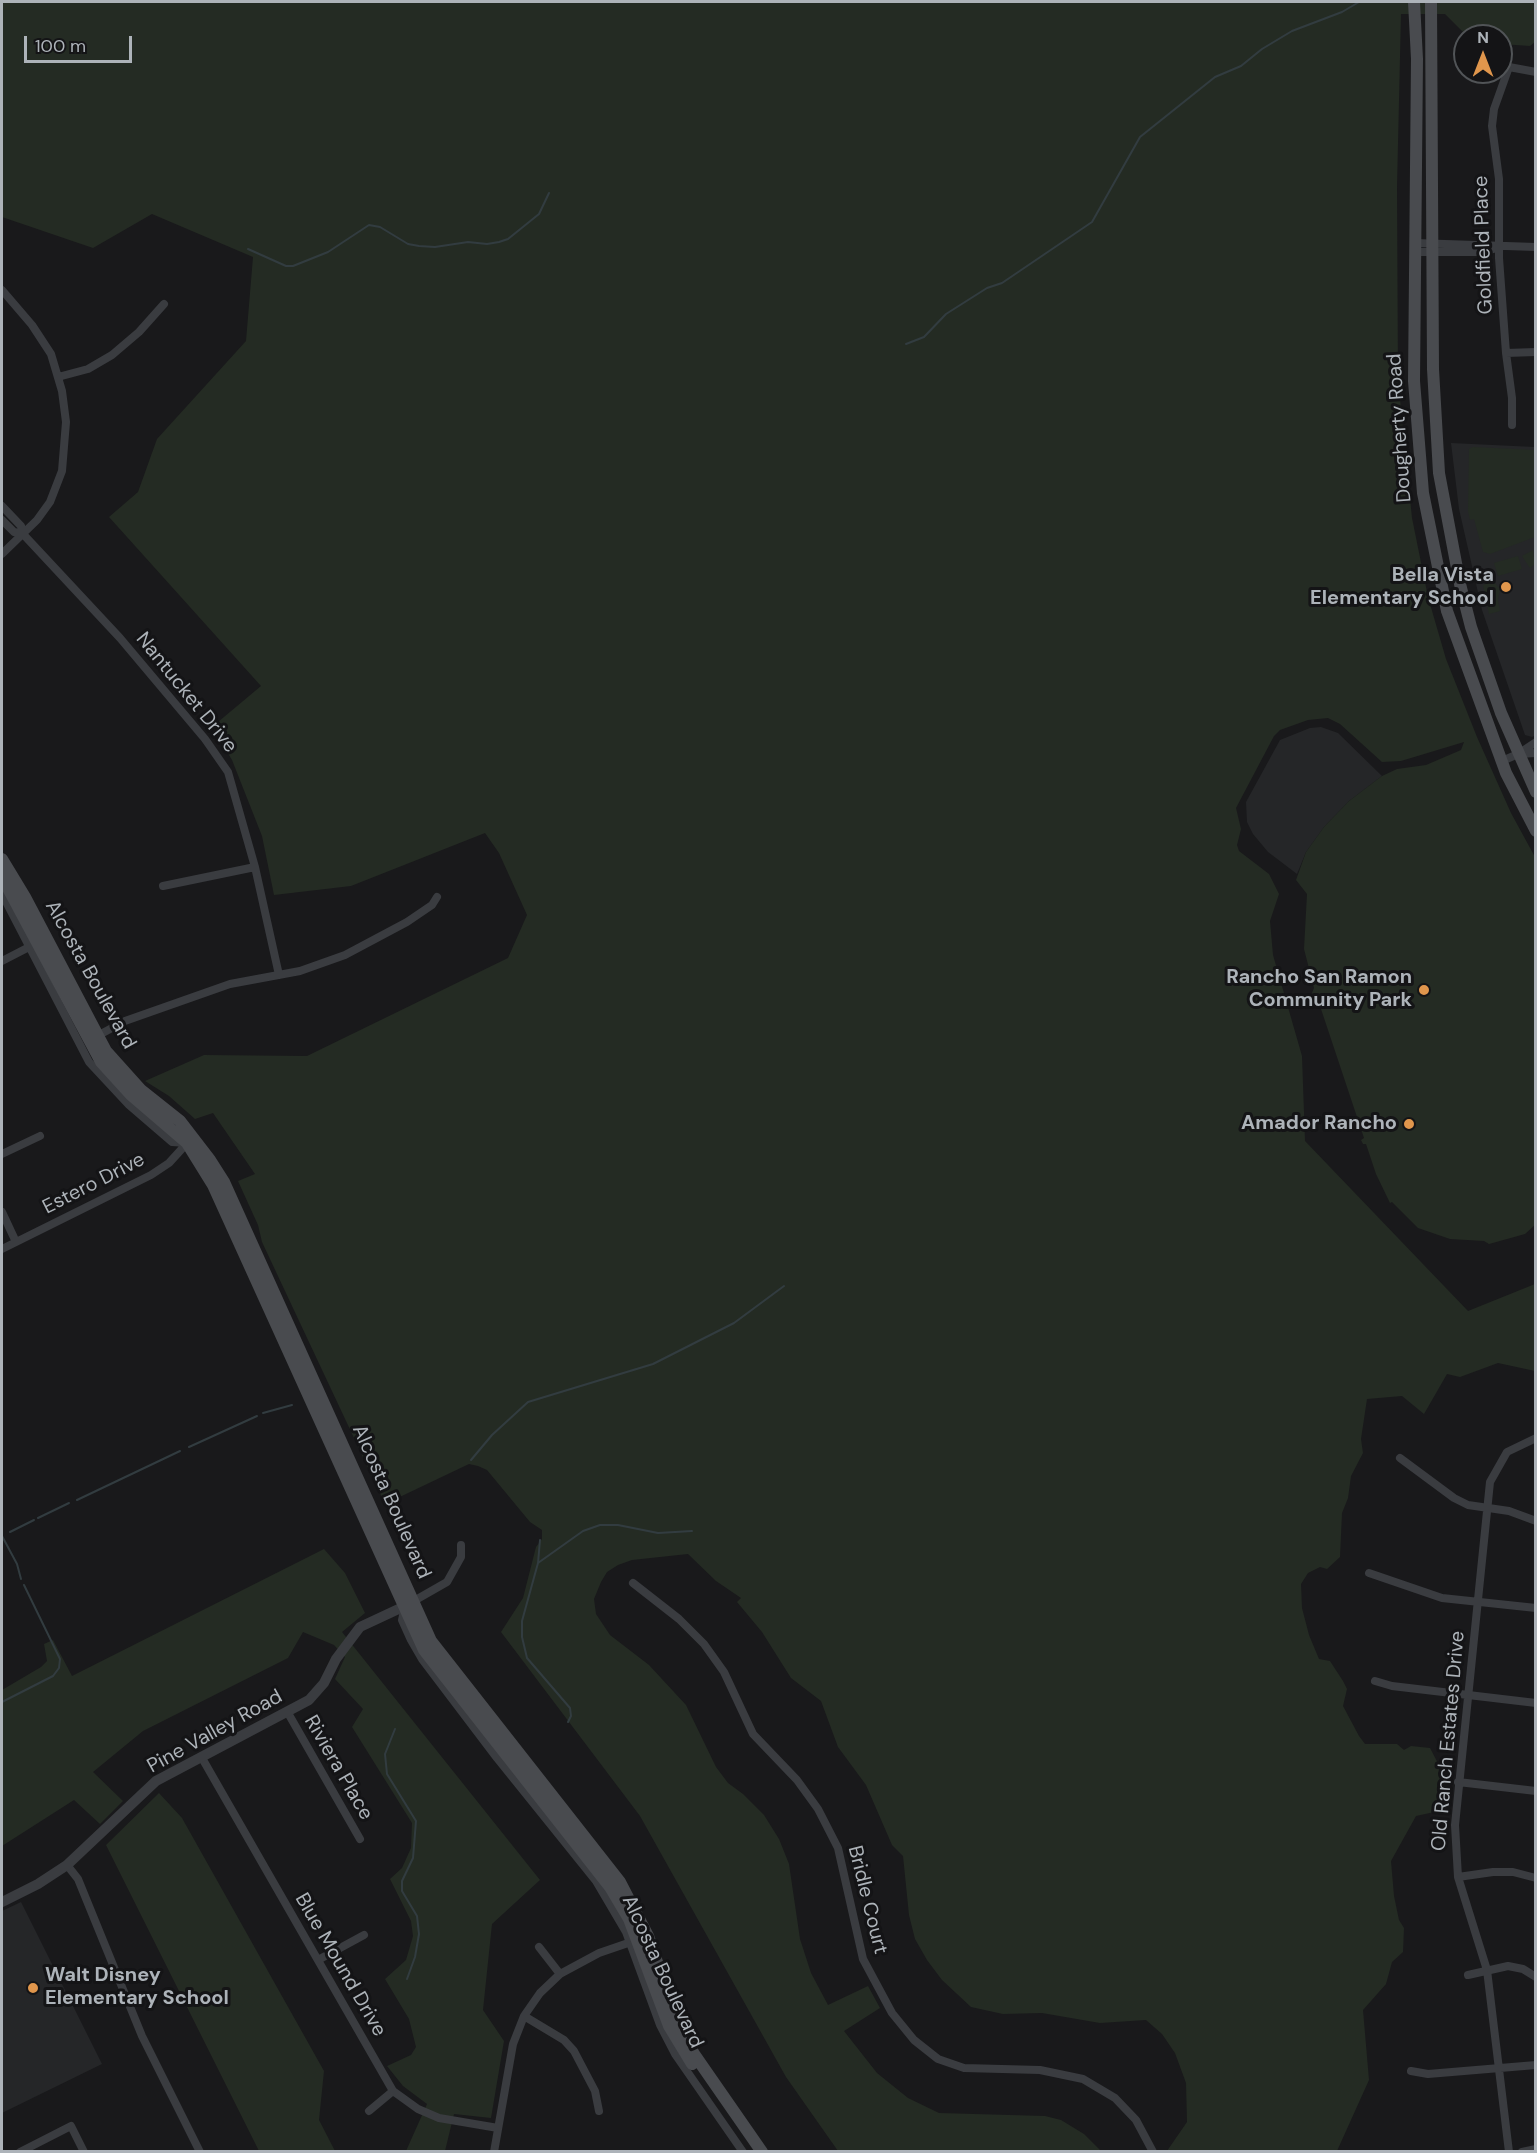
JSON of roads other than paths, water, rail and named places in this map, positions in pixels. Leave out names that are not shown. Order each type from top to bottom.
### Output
[{"type":"main road","name":"Dougherty Road","points":[[1414,8],[1417,59],[1414,381],[1423,493],[1447,611],[1502,761],[1536,831]]},
{"type":"main road","name":"Dougherty Road","points":[[1431,8],[1434,401],[1445,513],[1471,627],[1518,754],[1536,792]]},
{"type":"main road","name":"Alcosta Boulevard","points":[[2,859],[38,943]]},
{"type":"main road","name":"Alcosta Boulevard","points":[[2,877],[115,1079],[190,1140],[409,1604],[424,1650],[610,1887],[694,2054],[762,2151]]},
{"type":"main road","name":"Alcosta Boulevard","points":[[638,1940],[669,2026],[683,2052],[753,2151]]},
{"type":"street","name":"Goldfield Place","points":[[1512,424],[1512,398],[1506,353],[1499,247],[1499,178],[1492,126],[1494,109],[1509,67],[1536,72]]},
{"type":"street","points":[[1415,248],[1484,252],[1499,247],[1536,247]]},
{"type":"street","points":[[2,290],[32,325],[51,354],[58,377],[66,422],[62,471],[50,502],[23,534],[2,554]]},
{"type":"street","points":[[58,377],[88,369],[112,355],[139,332],[164,304]]},
{"type":"street","points":[[1506,353],[1536,352]]},
{"type":"street","name":"Nantucket Drive","points":[[2,506],[21,526],[23,534],[120,638],[205,739],[228,772],[255,867],[279,975]]},
{"type":"street","name":"Nantucket Drive","points":[[2,520],[14,532],[23,534]]},
{"type":"street","points":[[1502,761],[1518,754],[1536,741]]},
{"type":"street","points":[[1518,754],[1536,753]]},
{"type":"street","points":[[163,886],[255,867]]},
{"type":"street","name":"Alcosta Boulevard","points":[[2,894],[38,943],[88,1062],[122,1098],[172,1142],[190,1140]]},
{"type":"street","points":[[93,1038],[125,1021],[230,984],[300,971],[345,955],[407,922],[432,905],[437,897]]},
{"type":"street","points":[[2,961],[38,943]]},
{"type":"street","points":[[2,1154],[40,1136]]},
{"type":"street","name":"Estero Drive","points":[[2,1249],[151,1174],[169,1163],[190,1140]]},
{"type":"street","points":[[2,1212],[16,1242]]},
{"type":"street","name":"Old Ranch Estates Drive","points":[[1509,2151],[1487,1970],[1458,1877],[1455,1825],[1490,1482],[1507,1452],[1536,1438]]},
{"type":"street","points":[[1400,1458],[1454,1498],[1468,1505],[1509,1511],[1536,1521]]},
{"type":"street","points":[[409,1604],[447,1582],[460,1557],[460,1545]]},
{"type":"street","points":[[1369,1574],[1442,1598],[1536,1608]]},
{"type":"street","name":"Bridle Court","points":[[633,1583],[679,1619],[704,1644],[724,1672],[753,1734],[797,1780],[818,1809],[838,1848],[863,1959],[892,2013],[914,2040],[938,2059],[964,2068],[1047,2070],[1083,2079],[1115,2098],[1136,2120],[1153,2151]]},
{"type":"street","name":"Pine Valley Road","points":[[2,1902],[38,1884],[67,1865],[156,1781],[309,1700],[324,1683],[336,1659],[360,1627],[409,1604]]},
{"type":"street","points":[[1374,1681],[1392,1686],[1536,1703]]},
{"type":"street","name":"Riviera Place","points":[[288,1713],[360,1839]]},
{"type":"street","name":"Blue Mound Drive","points":[[202,1758],[393,2091],[418,2109],[439,2118],[498,2128]]},
{"type":"street","points":[[1458,1782],[1536,1791]]},
{"type":"street","points":[[67,1865],[78,1879],[142,2036],[200,2151]]},
{"type":"street","points":[[1458,1877],[1493,1872],[1513,1872],[1536,1878]]},
{"type":"street","points":[[318,1960],[364,1935]]},
{"type":"street","points":[[494,2151],[513,2044],[524,2016],[540,1993],[560,1974],[599,1953],[638,1940]]},
{"type":"street","name":"Alcosta Boulevard","points":[[638,1940],[660,2025],[675,2054],[743,2151]]},
{"type":"street","points":[[539,1947],[560,1974]]},
{"type":"street","points":[[1468,1975],[1508,1966],[1523,1969],[1536,1977]]},
{"type":"street","points":[[524,2016],[564,2040],[574,2051],[595,2091],[598,2111]]},
{"type":"street","points":[[1412,2071],[1428,2074],[1536,2065]]},
{"type":"street","points":[[369,2111],[393,2091]]},
{"type":"street","points":[[20,2151],[71,2126],[84,2151]]},
{"type":"street","points":[[1522,2151],[1536,2149]]},
{"type":"waterway","points":[[906,344],[924,337],[946,314],[987,288],[1002,283],[1092,222],[1140,137],[1215,77],[1241,66],[1262,49],[1292,31],[1342,12],[1359,2]]},
{"type":"waterway","points":[[248,249],[286,266],[293,266],[328,252],[369,225],[380,227],[408,244],[419,246],[499,242],[508,239],[539,214],[549,193]]},
{"type":"waterway","points":[[471,1460],[492,1435],[528,1402],[653,1364],[734,1323],[784,1286]]},
{"type":"waterway","points":[[263,1413],[292,1405]]},
{"type":"waterway","points":[[189,1447],[257,1416]]},
{"type":"waterway","points":[[77,1500],[180,1451]]},
{"type":"waterway","points":[[38,1518],[69,1503]]},
{"type":"waterway","points":[[10,1532],[34,1520]]},
{"type":"waterway","points":[[568,1722],[571,1716],[570,1708],[527,1658],[522,1637],[522,1621],[538,1563],[583,1531],[600,1525],[618,1525],[658,1533],[692,1531]]},
{"type":"waterway","points":[[2,1536],[17,1564],[21,1579]]},
{"type":"waterway","points":[[538,1563],[540,1540]]},
{"type":"waterway","points":[[2,1702],[53,1676],[59,1668],[60,1659],[24,1585]]},
{"type":"waterway","points":[[395,1729],[385,1754],[387,1774],[416,1821],[413,1858],[402,1881],[402,1891],[417,1916],[419,1934],[415,1957],[407,1979]]},
{"type":"place","name":"Bella Vista Elementary School","points":[[1506,587]]},
{"type":"place","name":"Rancho San Ramon Community Park","points":[[1424,990]]},
{"type":"place","name":"Amador Rancho","points":[[1409,1124]]},
{"type":"place","name":"Walt Disney Elementary School","points":[[33,1988]]}]
